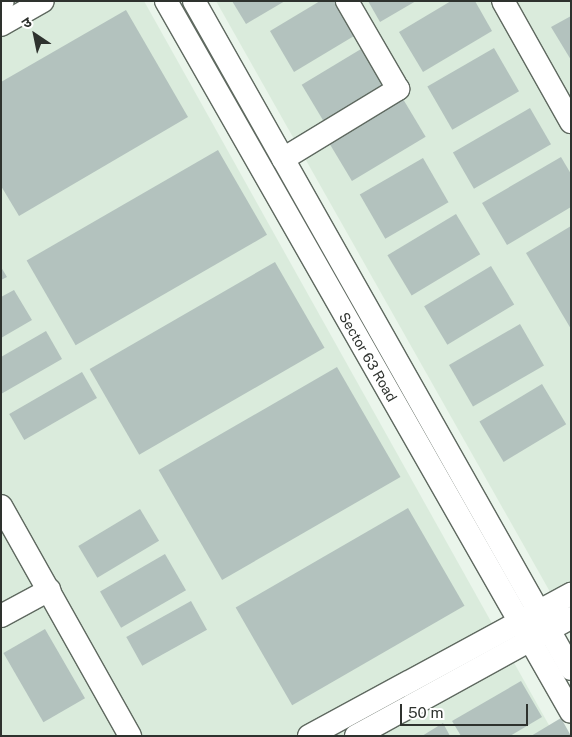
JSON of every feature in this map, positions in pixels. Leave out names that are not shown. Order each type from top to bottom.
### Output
[{"type":"street","points":[[1,25],[43,1]]},
{"type":"street","name":"Sector 63 Road","points":[[166,1],[534,626],[571,669]]},
{"type":"street","name":"Sector 63 Road","points":[[194,1],[283,159],[534,626],[571,712]]},
{"type":"street","points":[[283,159],[398,89],[347,1]]},
{"type":"street","points":[[503,1],[571,122]]},
{"type":"street","points":[[1,506],[130,736]]},
{"type":"street","points":[[1,616],[49,590]]},
{"type":"street","points":[[356,736],[534,626],[571,594]]},
{"type":"street","points":[[311,735],[534,626],[571,618]]},
{"type":"shaded area","points":[[1,1],[144,1],[555,736],[1,736]]},
{"type":"shaded area","points":[[216,1],[571,1],[571,629]]},
{"type":"building","points":[[232,1],[285,1],[246,24]]},
{"type":"building","points":[[320,1],[340,1],[359,33],[294,72],[270,31]]},
{"type":"building","points":[[368,1],[416,1],[380,22]]},
{"type":"building","points":[[451,1],[475,1],[492,31],[423,72],[399,32]]},
{"type":"building","points":[[126,10],[188,117],[19,216],[1,186],[1,82]]},
{"type":"building","points":[[571,16],[571,60],[551,27]]},
{"type":"building","points":[[366,46],[391,88],[327,127],[302,85]]},
{"type":"building","points":[[494,48],[519,91],[452,130],[427,86]]},
{"type":"building","points":[[403,99],[426,137],[352,181],[329,143]]},
{"type":"building","points":[[530,108],[551,144],[474,189],[453,152]]},
{"type":"building","points":[[218,150],[267,235],[76,345],[27,260]]},
{"type":"building","points":[[561,157],[571,174],[571,207],[507,245],[482,203]]},
{"type":"building","points":[[423,158],[448,202],[385,239],[360,194]]},
{"type":"building","points":[[456,214],[480,254],[412,295],[387,255]]},
{"type":"building","points":[[571,226],[571,329],[526,253]]},
{"type":"building","points":[[275,262],[324,348],[139,455],[90,369]]},
{"type":"building","points":[[491,266],[514,305],[447,345],[424,306]]},
{"type":"building","points":[[1,267],[7,277],[1,280]]},
{"type":"building","points":[[14,290],[32,320],[1,338],[1,297]]},
{"type":"building","points":[[520,324],[544,366],[473,407],[449,365]]},
{"type":"building","points":[[46,331],[62,359],[1,394],[1,357]]},
{"type":"building","points":[[337,367],[401,477],[222,580],[159,470]]},
{"type":"building","points":[[82,372],[97,398],[24,440],[9,414]]},
{"type":"building","points":[[542,384],[566,424],[504,462],[479,422]]},
{"type":"building","points":[[408,508],[464,606],[292,705],[236,608]]},
{"type":"building","points":[[140,509],[159,541],[97,578],[78,546]]},
{"type":"building","points":[[165,554],[186,590],[121,628],[100,592]]},
{"type":"building","points":[[191,601],[207,630],[142,666],[126,637]]},
{"type":"building","points":[[45,629],[85,698],[43,722],[3,653]]},
{"type":"building","points":[[521,681],[542,717],[510,736],[461,736],[452,721]]},
{"type":"building","points":[[561,718],[571,736],[531,736]]},
{"type":"building","points":[[443,723],[450,736],[422,736]]}]
